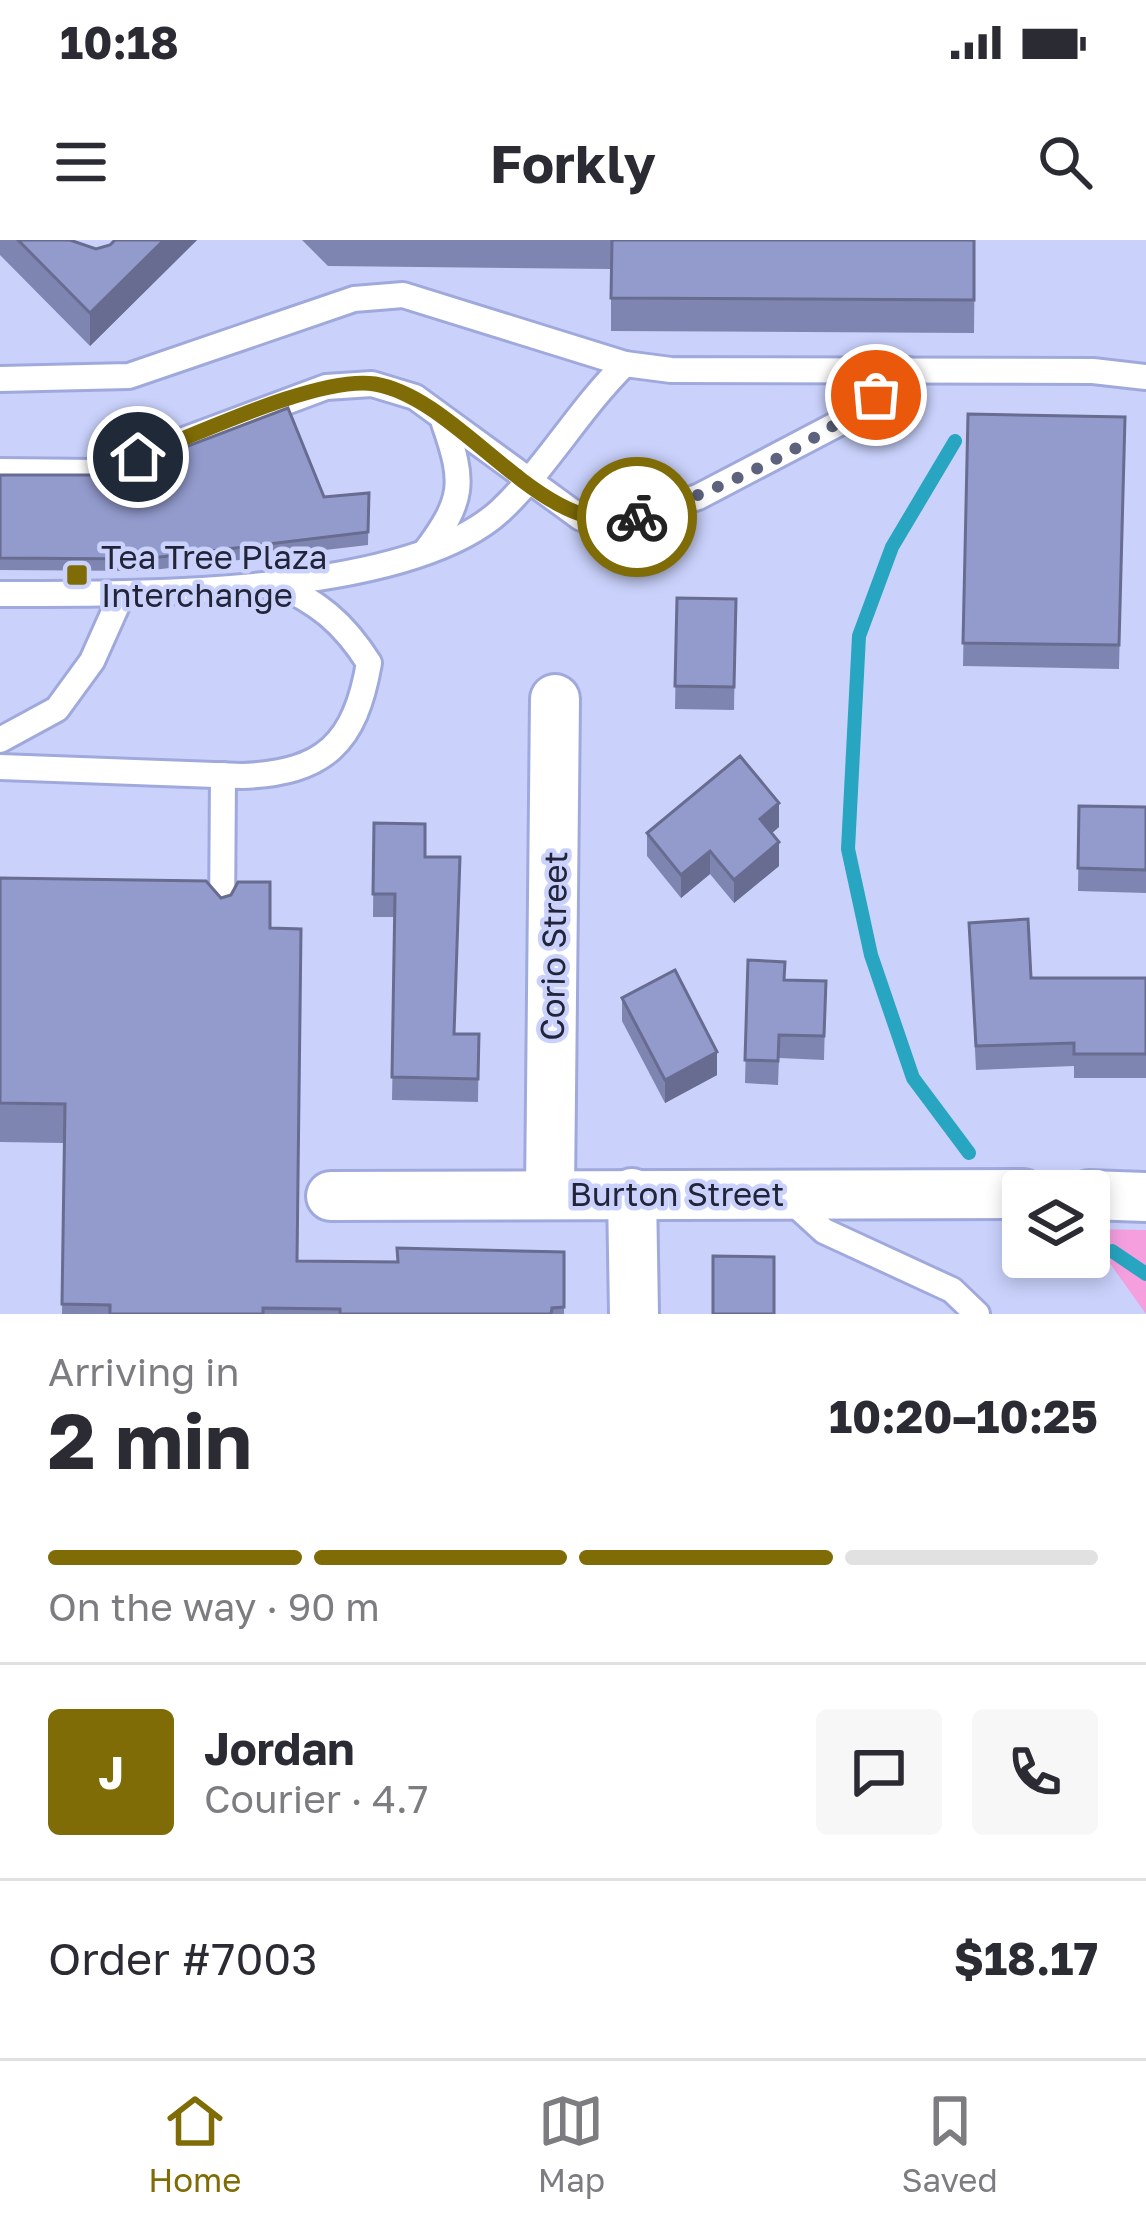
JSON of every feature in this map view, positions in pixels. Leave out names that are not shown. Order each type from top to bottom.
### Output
[{"type":"street","name":"Corio Street","points":[[550,1192],[555,699]]},
{"type":"street","points":[[632,1193],[634,1314]]},
{"type":"street","name":"Burton Street","points":[[331,1196],[1002,1194]]},
{"type":"street","points":[[1110,1195],[1146,1196]]},
{"type":"lane","points":[[0,380],[129,376],[354,299],[403,295],[625,364],[671,370],[1093,371],[1146,377]]},
{"type":"lane","points":[[1093,371],[1146,362]]},
{"type":"lane","points":[[0,594],[122,593],[271,581],[391,565],[457,543],[500,511],[591,398],[625,364]]},
{"type":"lane","points":[[0,471],[98,472],[326,387],[372,384],[415,397],[444,423],[581,518],[629,519],[698,497],[845,420],[908,370]]},
{"type":"lane","points":[[425,552],[450,519],[461,471],[444,423]]},
{"type":"lane","points":[[0,766],[274,775],[308,765],[342,742],[360,711],[369,663],[344,624],[313,599],[271,581]]},
{"type":"lane","points":[[0,740],[57,710],[92,661],[122,593]]},
{"type":"lane","points":[[222,921],[223,776]]},
{"type":"lane","points":[[783,1193],[824,1231],[952,1290],[977,1314]]},
{"type":"shaded area","points":[[1110,1229],[1146,1230],[1146,1314],[1110,1263]]},
{"type":"building","points":[[18,240],[70,240],[96,249],[115,240],[164,240],[90,313]]},
{"type":"building","points":[[612,240],[974,240],[974,300],[611,298]]},
{"type":"building","points":[[288,408],[324,497],[369,493],[368,532],[144,559],[0,558],[0,475],[112,475]]},
{"type":"building","points":[[968,414],[1125,417],[1119,645],[963,643]]},
{"type":"building","points":[[677,598],[736,599],[734,687],[675,686]]},
{"type":"building","points":[[740,756],[779,803],[760,819],[779,842],[734,880],[710,851],[681,875],[647,833]]},
{"type":"building","points":[[1079,806],[1146,807],[1146,870],[1078,868]]},
{"type":"building","points":[[374,823],[425,824],[425,857],[460,857],[454,1034],[479,1034],[478,1079],[392,1077],[395,894],[373,894]]},
{"type":"building","points":[[0,878],[206,881],[221,898],[231,895],[238,882],[270,882],[270,928],[301,929],[297,1261],[398,1262],[397,1248],[564,1252],[564,1307],[552,1308],[551,1314],[340,1314],[340,1309],[263,1308],[263,1314],[110,1314],[110,1305],[62,1304],[65,1104],[0,1103]]},
{"type":"building","points":[[1028,919],[1031,978],[1146,978],[1146,1054],[1074,1054],[1074,1043],[976,1046],[969,923]]},
{"type":"building","points":[[748,960],[785,962],[784,980],[826,981],[824,1036],[779,1035],[778,1061],[745,1060]]},
{"type":"building","points":[[675,970],[717,1052],[665,1080],[622,998]]},
{"type":"building","points":[[713,1256],[774,1257],[774,1314],[713,1314]]},
{"type":"waterway","points":[[955,441],[892,547],[859,636],[848,849],[871,955],[913,1078],[969,1153]]},
{"type":"waterway","points":[[1112,1251],[1146,1274]]},
{"type":"way so far","points":[[637,517],[698,497],[845,420],[876,395]]},
{"type":"place","name":"Tea Tree Plaza Interchange","points":[[77,575]]},
{"type":"route","points":[[138,457],[326,387],[372,384],[415,397],[444,423],[581,518],[637,517]]}]
